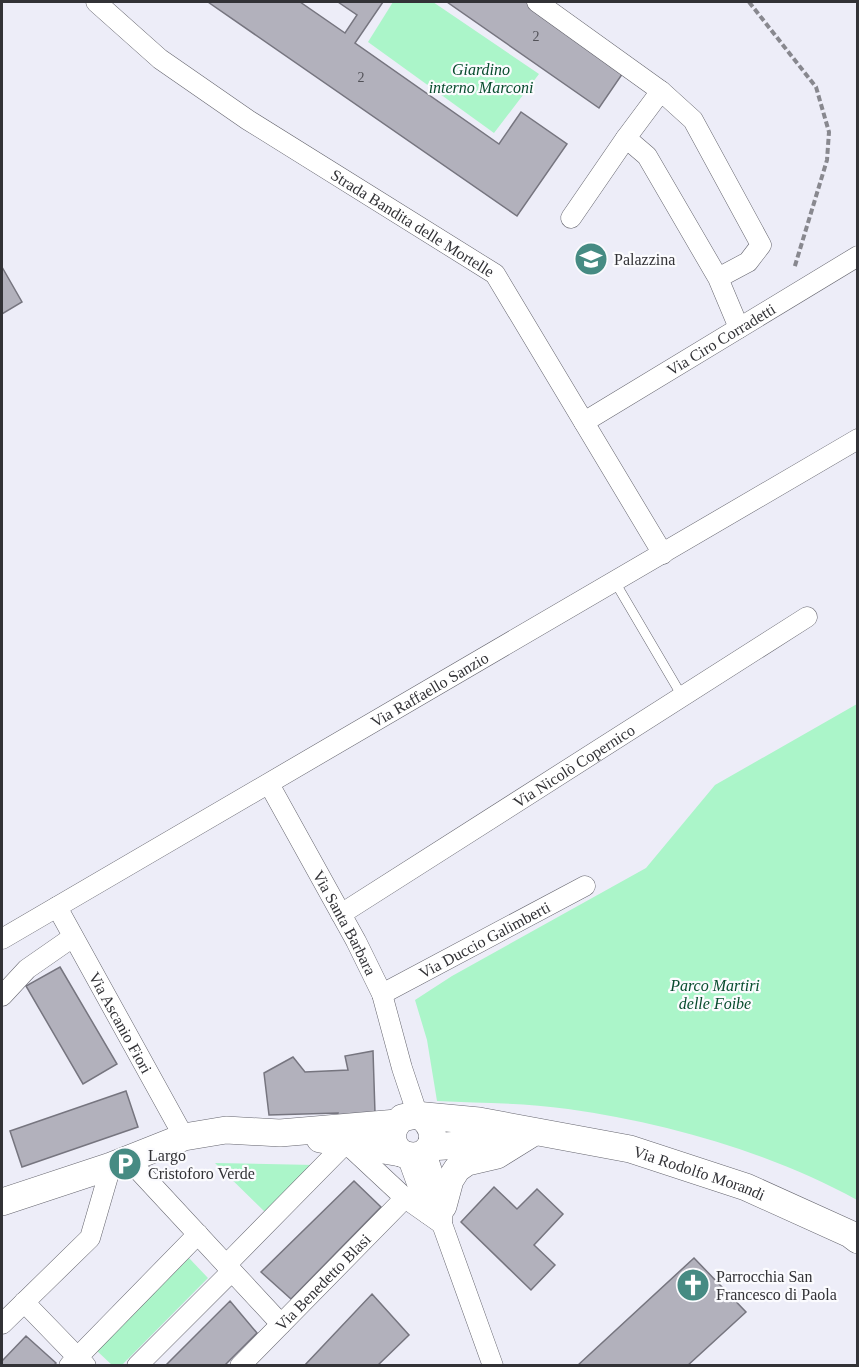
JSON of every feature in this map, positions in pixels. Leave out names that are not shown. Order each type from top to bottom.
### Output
[{"type":"street","name":"Strada Bandita delle Mortelle","points":[[96,2],[160,59],[248,120],[495,274],[663,554]]},
{"type":"street","points":[[537,2],[661,90],[693,120],[761,245],[748,262],[718,278]]},
{"type":"street","points":[[572,218],[661,90]]},
{"type":"street","points":[[626,138],[647,156],[718,278],[739,328]]},
{"type":"street","name":"Via Ciro Corradetti","points":[[584,422],[858,256]]},
{"type":"street","name":"Via Raffaello Sanzio","points":[[2,939],[858,440]]},
{"type":"street","name":"Via Nicolò Copernico","points":[[341,914],[807,616]]},
{"type":"street","name":"Via Santa Barbara","points":[[269,784],[341,914],[382,994],[402,1068],[410,1119]]},
{"type":"street","name":"Via Duccio Galimberti","points":[[382,994],[585,886]]},
{"type":"street","name":"Via Ascanio Fiori","points":[[57,907],[184,1137]]},
{"type":"street","points":[[2,996],[27,969],[74,936]]},
{"type":"street","points":[[410,1119],[431,1128],[433,1135],[416,1152],[396,1148],[392,1136],[410,1119]]},
{"type":"street","name":"Via Rodolfo Morandi","points":[[280,1132],[410,1119],[479,1121],[630,1149],[746,1187],[850,1234],[858,1240]]},
{"type":"street","points":[[2,1202],[184,1137],[226,1130],[280,1132],[416,1152],[475,1144],[534,1132]]},
{"type":"street","points":[[438,1215],[450,1180],[457,1169],[467,1162],[497,1155],[534,1132]]},
{"type":"street","points":[[346,1143],[405,1198],[438,1215]]},
{"type":"street","points":[[137,1365],[346,1143]]},
{"type":"street","points":[[416,1152],[493,1365]]},
{"type":"street","points":[[119,1162],[198,1234],[281,1324]]},
{"type":"street","points":[[2,1324],[90,1238],[119,1162]]},
{"type":"street","name":"Via Benedetto Blasi","points":[[240,1365],[405,1198]]},
{"type":"street","points":[[24,1302],[77,1363],[198,1234]]},
{"type":"lane","points":[[615,582],[682,696]]},
{"type":"path","points":[[749,2],[816,87],[830,132],[828,160],[783,301]]},
{"type":"green space","name":"Giardino interno Marconi","points":[[393,2],[433,2],[539,74],[494,133],[368,42]]},
{"type":"green space","name":"Parco Martiri delle Foibe","points":[[857,704],[857,1200],[753,1154],[643,1122],[552,1107],[437,1101],[427,1040],[415,1000],[452,976],[646,868],[715,785]]},
{"type":"green space","points":[[215,1163],[315,1165],[265,1212]]},
{"type":"green space","points":[[189,1258],[208,1278],[122,1365],[112,1365],[97,1351]]},
{"type":"building","points":[[208,2],[300,2],[345,33],[357,15],[338,2],[383,2],[355,43],[499,144],[521,112],[567,144],[517,216]]},
{"type":"building","points":[[447,2],[527,2],[625,70],[599,108]]},
{"type":"building","points":[[2,267],[22,302],[2,314]]},
{"type":"building","points":[[60,967],[117,1064],[83,1084],[26,986]]},
{"type":"building","points":[[373,1051],[375,1113],[337,1117],[338,1113],[269,1115],[264,1073],[293,1057],[305,1072],[348,1070],[345,1056]]},
{"type":"building","points":[[126,1091],[138,1127],[22,1167],[10,1131]]},
{"type":"building","points":[[354,1181],[381,1207],[291,1299],[261,1272]]},
{"type":"building","points":[[494,1187],[517,1209],[537,1189],[563,1214],[534,1245],[555,1265],[531,1290],[461,1222]]},
{"type":"building","name":"Parrocchia San Francesco di Paola","points":[[694,1258],[746,1312],[687,1366],[577,1366]]},
{"type":"building","points":[[372,1294],[409,1335],[377,1366],[304,1366]]},
{"type":"building","points":[[230,1301],[257,1333],[224,1366],[165,1366]]},
{"type":"building","points":[[26,1336],[56,1363],[53,1366],[2,1366],[2,1361]]},
{"type":"place","name":"Palazzina","points":[[591,259]]},
{"type":"place","name":"Largo Cristoforo Verde","points":[[125,1164]]},
{"type":"place","name":"Parrocchia San Francesco di Paola","points":[[693,1285]]}]
